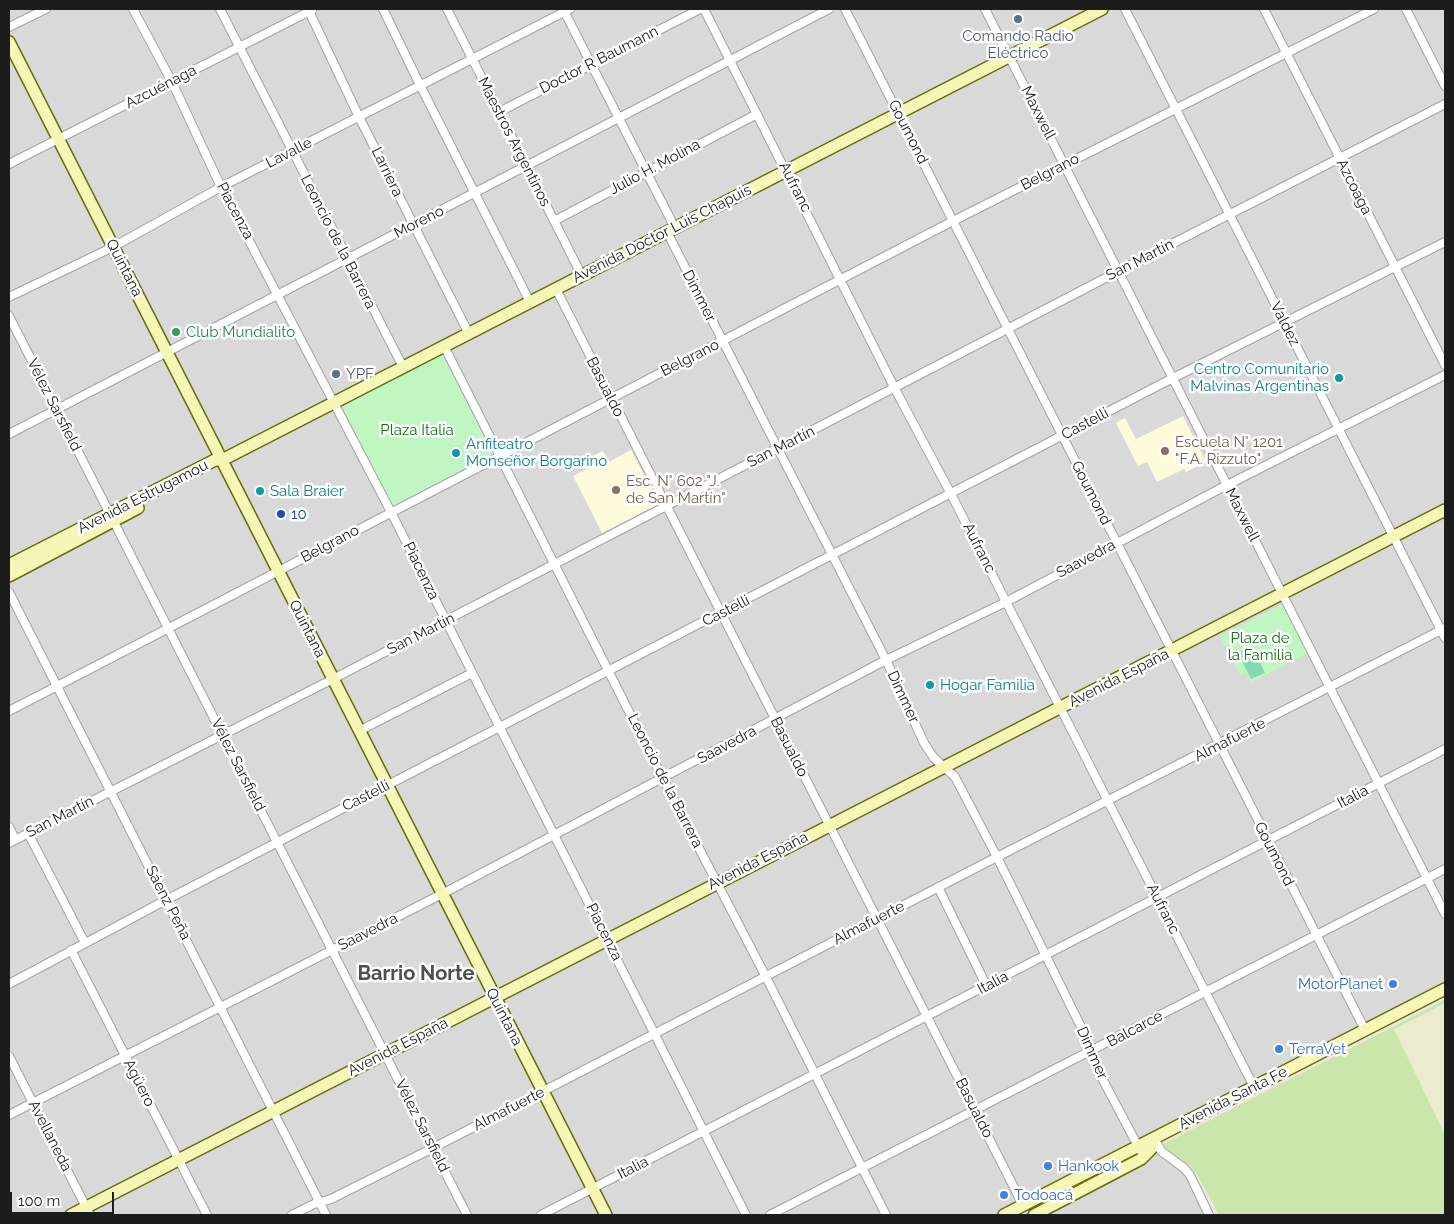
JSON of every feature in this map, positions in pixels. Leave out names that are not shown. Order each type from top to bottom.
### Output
[{"type":"main road","name":"Avenida Doctor Luis Chapuis","points":[[222,460],[1102,9]]},
{"type":"main road","name":"Quintana","points":[[9,42],[606,1215]]},
{"type":"main road","name":"Avenida Estrugamou","points":[[9,565],[219,467],[222,460]]},
{"type":"main road","name":"Avenida España","points":[[71,1215],[88,1211],[179,1160],[494,997],[1445,510]]},
{"type":"main road","name":"Avenida Estrugamou","points":[[9,576],[112,516]]},
{"type":"main road","name":"Avenida Santa Fe","points":[[1004,1215],[1445,989]]},
{"type":"main road","points":[[1034,1215],[1146,1156],[1153,1145],[1154,1138]]},
{"type":"street","points":[[9,28],[46,9]]},
{"type":"street","name":"Piacenza","points":[[132,9],[172,82],[222,187],[391,512],[746,1215]]},
{"type":"street","name":"Leoncio de la Barrera","points":[[220,9],[403,367]]},
{"type":"street","points":[[383,9],[530,302]]},
{"type":"street","name":"Maestros Argentinos","points":[[447,9],[582,276]]},
{"type":"street","name":"Doctor R Baumann","points":[[499,112],[700,9]]},
{"type":"street","name":"Aufranc","points":[[704,9],[732,61],[895,389],[951,494],[1254,1087]]},
{"type":"street","name":"Moreno","points":[[9,434],[475,194],[618,118],[732,61],[829,9]]},
{"type":"street","name":"Goumond","points":[[845,9],[1170,651],[1365,1030]]},
{"type":"street","name":"Maxwell","points":[[985,9],[1332,688],[1445,914]]},
{"type":"street","name":"Valdez","points":[[1125,9],[1284,323],[1444,632]]},
{"type":"street","name":"Azcoaga","points":[[1264,9],[1445,365]]},
{"type":"street","name":"Belgrano","points":[[9,711],[953,221],[1374,9]]},
{"type":"street","points":[[1406,9],[1445,86]]},
{"type":"street","name":"Azcuénaga","points":[[9,164],[310,10]]},
{"type":"street","name":"Larriera","points":[[310,10],[359,117],[469,334]]},
{"type":"street","name":"Lavalle","points":[[9,297],[113,247],[222,187],[566,10]]},
{"type":"street","name":"Dimmer","points":[[566,10],[646,172],[722,342],[886,660],[924,743],[934,758],[955,777],[1045,955],[1091,1052],[1094,1064],[1138,1145],[1146,1156]]},
{"type":"street","name":"San Martín","points":[[12,841],[446,621],[1119,271],[1445,104]]},
{"type":"street","name":"Julio H. Molina","points":[[554,220],[757,114]]},
{"type":"street","name":"Castelli","points":[[9,984],[166,900],[721,614],[1173,378],[1445,242]]},
{"type":"street","name":"Basualdo","points":[[556,289],[1023,1205]]},
{"type":"street","name":"Vélez Sarsfield","points":[[9,316],[467,1215]]},
{"type":"street","name":"Leoncio de la Barrera","points":[[444,346],[886,1215]]},
{"type":"street","name":"Saavedra","points":[[9,1115],[442,894],[886,660],[1006,602],[1227,485],[1445,376]]},
{"type":"street","name":"Sáenz Peña","points":[[9,592],[326,1215]]},
{"type":"street","name":"Almafuerte","points":[[292,1215],[320,1202],[331,1200],[938,887],[1444,632]]},
{"type":"street","points":[[359,731],[472,673]]},
{"type":"street","name":"Italia","points":[[541,1215],[1445,750]]},
{"type":"street","points":[[9,827],[12,841]]},
{"type":"street","points":[[28,833],[84,943]]},
{"type":"street","name":"Balcarce","points":[[770,1215],[1445,869]]},
{"type":"street","points":[[938,887],[987,986]]},
{"type":"street","name":"Agüero","points":[[71,950],[207,1215]]},
{"type":"street","name":"Avellaneda","points":[[9,1056],[88,1211]]},
{"type":"street","points":[[1154,1138],[1161,1151],[1184,1168],[1190,1175],[1209,1215]]},
{"type":"shaded area","points":[[9,9],[1445,9],[1445,989],[1154,1139],[1184,1168],[1209,1215],[9,1215]]},
{"type":"shaded area","name":"Escuela N° 1201 \"F.A. Rizzuto\"","points":[[1183,416],[1206,462],[1186,472],[1184,469],[1157,482],[1147,462],[1138,466],[1116,423],[1125,418],[1136,439]]},
{"type":"shaded area","name":"Esc. N° 602 \"J. de San Martín\"","points":[[631,450],[659,504],[602,533],[573,476],[593,466],[589,458],[603,451],[609,462]]},
{"type":"green space","name":"Plaza Italia","points":[[443,353],[494,453],[393,506],[341,405]]},
{"type":"green space","name":"Plaza de la Familia","points":[[1283,604],[1308,653],[1251,682],[1246,672],[1240,675],[1220,636]]},
{"type":"green space","points":[[1252,646],[1265,673],[1251,679],[1238,653]]},
{"type":"green space","points":[[1445,1000],[1445,1003],[1394,1029],[1445,1135],[1445,1215],[1219,1215],[1197,1174],[1190,1166],[1166,1150],[1163,1144]]},
{"type":"green space","points":[[1445,1003],[1445,1135],[1394,1029]]},
{"type":"place","name":"Comando Radio Eléctrico","points":[[1018,19]]},
{"type":"place","name":"Club Mundialito","points":[[176,332]]},
{"type":"place","name":"YPF","points":[[336,374]]},
{"type":"place","name":"Centro Comunitario Malvinas Argentinas","points":[[1339,378]]},
{"type":"place","name":"Escuela N° 1201 \"F.A. Rizzuto\"","points":[[1165,451]]},
{"type":"place","name":"Anfiteatro Monseñor Borgarino","points":[[456,453]]},
{"type":"place","name":"Esc. N° 602 \"J. de San Martín\"","points":[[616,490]]},
{"type":"place","name":"Sala Braier","points":[[260,491]]},
{"type":"place","name":"10","points":[[281,514]]},
{"type":"place","name":"Hogar Familia","points":[[930,685]]},
{"type":"place","name":"MotorPlanet","points":[[1393,984]]},
{"type":"place","name":"TerraVet","points":[[1279,1049]]},
{"type":"place","name":"Hankook","points":[[1048,1166]]},
{"type":"place","name":"Todoacá","points":[[1004,1195]]},
{"type":"district","name":"Barrio Norte","points":[[416,974]]}]
